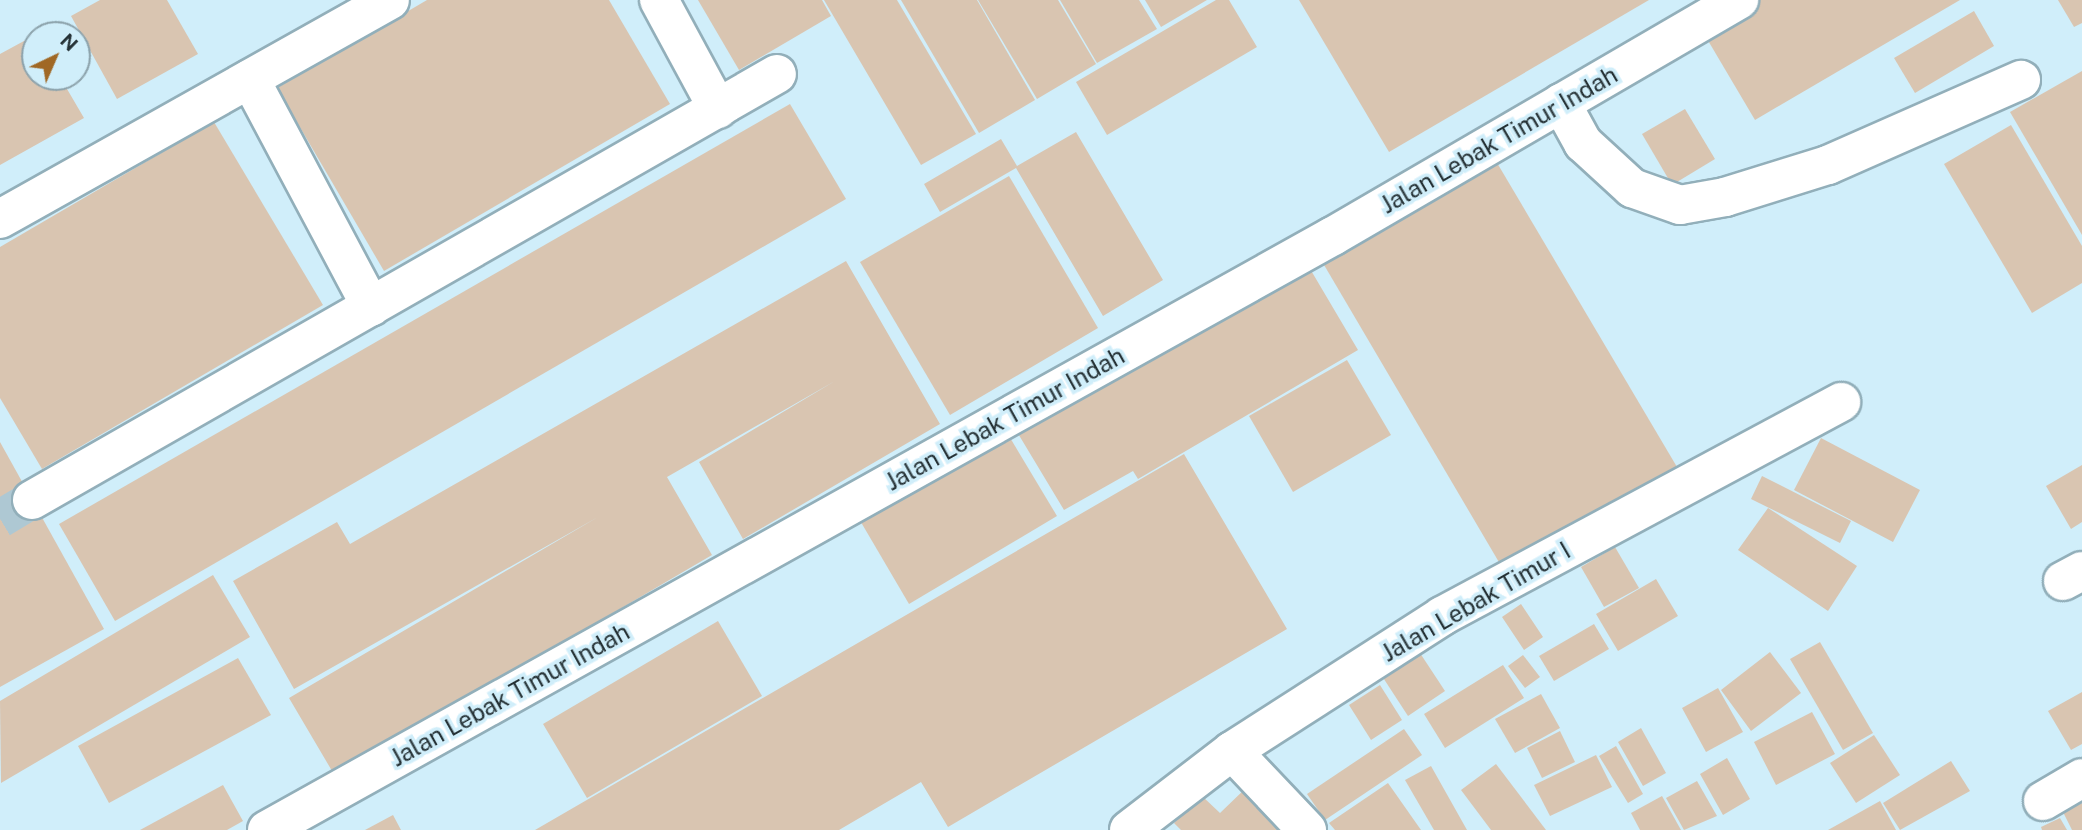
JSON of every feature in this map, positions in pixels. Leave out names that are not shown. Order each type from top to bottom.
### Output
[{"type":"street","points":[[0,219],[390,0]]},
{"type":"street","points":[[659,0],[718,109]]},
{"type":"street","name":"Jalan Lebak Timur Indah","points":[[267,830],[1333,236],[1739,0]]},
{"type":"street","points":[[32,500],[778,75]]},
{"type":"street","points":[[250,79],[371,307]]},
{"type":"street","points":[[1561,103],[1583,143],[1632,188],[1680,205],[1725,197],[1828,165],[2021,80]]},
{"type":"street","name":"Jalan Lebak Timur I","points":[[1129,830],[1232,751],[1442,616],[1841,402]]},
{"type":"street","points":[[1232,751],[1307,830]]},
{"type":"street","points":[[2043,800],[2082,778]]},
{"type":"building","points":[[100,0],[167,0],[198,54],[117,99],[91,52],[91,21],[74,21],[71,16]]},
{"type":"building","points":[[427,0],[609,0],[670,104],[384,271],[277,88]]},
{"type":"building","points":[[698,0],[822,0],[831,16],[739,70]]},
{"type":"building","points":[[824,0],[897,0],[976,134],[921,165]]},
{"type":"building","points":[[901,0],[977,0],[1035,100],[979,133]]},
{"type":"building","points":[[978,0],[1058,0],[1096,64],[1037,99]]},
{"type":"building","points":[[1060,0],[1139,0],[1157,29],[1097,63]]},
{"type":"building","points":[[1145,0],[1207,0],[1161,27]]},
{"type":"building","points":[[1216,0],[1229,0],[1257,47],[1107,135],[1076,82]]},
{"type":"building","points":[[1299,0],[1649,0],[1389,152]]},
{"type":"building","points":[[1747,0],[1960,0],[1755,120],[1700,27]]},
{"type":"building","points":[[2058,0],[2082,0],[2082,23],[2074,27]]},
{"type":"building","points":[[1974,11],[1994,46],[1915,93],[1894,58]]},
{"type":"building","points":[[21,43],[21,91],[68,91],[84,118],[0,165],[0,54]]},
{"type":"building","points":[[2082,71],[2082,235],[2010,112]]},
{"type":"building","points":[[790,104],[846,199],[115,621],[59,524]]},
{"type":"building","points":[[1685,109],[1715,159],[1672,185],[1642,134]]},
{"type":"building","points":[[214,122],[323,305],[42,469],[0,398],[0,247]]},
{"type":"building","points":[[2011,125],[2082,246],[2082,283],[2032,313],[1944,164]]},
{"type":"building","points":[[1076,132],[1163,280],[1103,316],[1016,168],[940,212],[924,184],[1001,139],[1017,166]]},
{"type":"building","points":[[1490,151],[1677,467],[1503,569],[1317,253]]},
{"type":"building","points":[[1009,176],[1098,328],[950,415],[860,262]]},
{"type":"building","points":[[846,261],[940,424],[743,539],[699,462],[835,381],[667,477],[712,555],[335,776],[289,698],[598,517],[294,689],[233,581],[337,522],[350,544]]},
{"type":"building","points":[[1306,262],[1358,350],[1138,479],[1133,471],[1064,510],[1011,422]]},
{"type":"building","points":[[1347,360],[1391,435],[1293,492],[1249,416]]},
{"type":"building","points":[[1003,426],[1057,516],[909,604],[855,512]]},
{"type":"building","points":[[1821,438],[1920,490],[1893,542],[1794,490]]},
{"type":"building","points":[[0,442],[104,629],[0,687]]},
{"type":"building","points":[[1184,454],[1287,629],[948,827],[921,782],[839,830],[535,830]]},
{"type":"building","points":[[2082,465],[2082,522],[2071,529],[2046,486]]},
{"type":"building","points":[[1762,476],[1851,521],[1840,543],[1751,499]]},
{"type":"building","points":[[1768,508],[1857,566],[1828,611],[1738,550]]},
{"type":"building","points":[[1615,547],[1639,588],[1604,607],[1581,567]]},
{"type":"building","points":[[213,575],[250,637],[1,783],[0,701]]},
{"type":"building","points":[[1656,579],[1678,616],[1618,651],[1596,614]]},
{"type":"building","points":[[1521,604],[1543,637],[1524,650],[1502,617]]},
{"type":"building","points":[[718,621],[762,696],[587,798],[543,724]]},
{"type":"building","points":[[1594,624],[1609,649],[1554,681],[1539,656]]},
{"type":"building","points":[[1820,642],[1873,733],[1843,750],[1790,659]]},
{"type":"building","points":[[1418,650],[1445,691],[1408,716],[1380,673]]},
{"type":"building","points":[[1770,652],[1801,693],[1751,731],[1721,690]]},
{"type":"building","points":[[1523,655],[1540,677],[1525,688],[1508,666]]},
{"type":"building","points":[[238,658],[271,715],[109,803],[78,746]]},
{"type":"building","points":[[1503,665],[1524,698],[1445,748],[1424,714]]},
{"type":"building","points":[[1380,685],[1402,720],[1371,740],[1349,705]]},
{"type":"building","points":[[1718,688],[1743,732],[1706,752],[1682,708]]},
{"type":"building","points":[[2082,692],[2082,744],[2071,750],[2048,711]]},
{"type":"building","points":[[1541,694],[1560,728],[1515,753],[1495,719]]},
{"type":"building","points":[[1812,712],[1835,754],[1776,785],[1754,742]]},
{"type":"building","points":[[1641,728],[1666,773],[1643,786],[1618,742]]},
{"type":"building","points":[[1404,729],[1422,755],[1325,820],[1307,794]]},
{"type":"building","points":[[1560,731],[1575,762],[1542,778],[1527,748]]},
{"type":"building","points":[[1874,735],[1900,775],[1856,803],[1830,763]]},
{"type":"building","points":[[1616,746],[1643,794],[1628,803],[1599,756]]},
{"type":"building","points":[[1596,755],[1612,787],[1550,816],[1534,785]]},
{"type":"building","points":[[1727,758],[1750,799],[1723,815],[1700,774]]},
{"type":"building","points":[[1951,761],[1970,791],[1900,830],[1883,803]]},
{"type":"building","points":[[1496,764],[1546,830],[1491,830],[1461,790]]},
{"type":"building","points":[[1431,766],[1467,830],[1434,830],[1405,780]]},
{"type":"building","points":[[1697,781],[1717,816],[1684,830],[1666,798]]},
{"type":"building","points":[[1388,783],[1421,830],[1335,830],[1329,823]]},
{"type":"building","points":[[223,785],[243,821],[227,830],[140,830]]},
{"type":"building","points":[[1247,787],[1283,830],[1181,830],[1174,823],[1202,796],[1220,813]]},
{"type":"building","points":[[1662,796],[1681,830],[1640,830],[1631,813]]},
{"type":"building","points":[[1880,801],[1896,830],[1828,830]]},
{"type":"building","points":[[2082,803],[2082,830],[2072,830],[2063,812]]},
{"type":"building","points":[[393,815],[401,830],[365,830]]},
{"type":"building","points":[[2060,818],[2067,830],[2042,830],[2041,827]]},
{"type":"tunnel","points":[[0,519],[32,500]]}]
